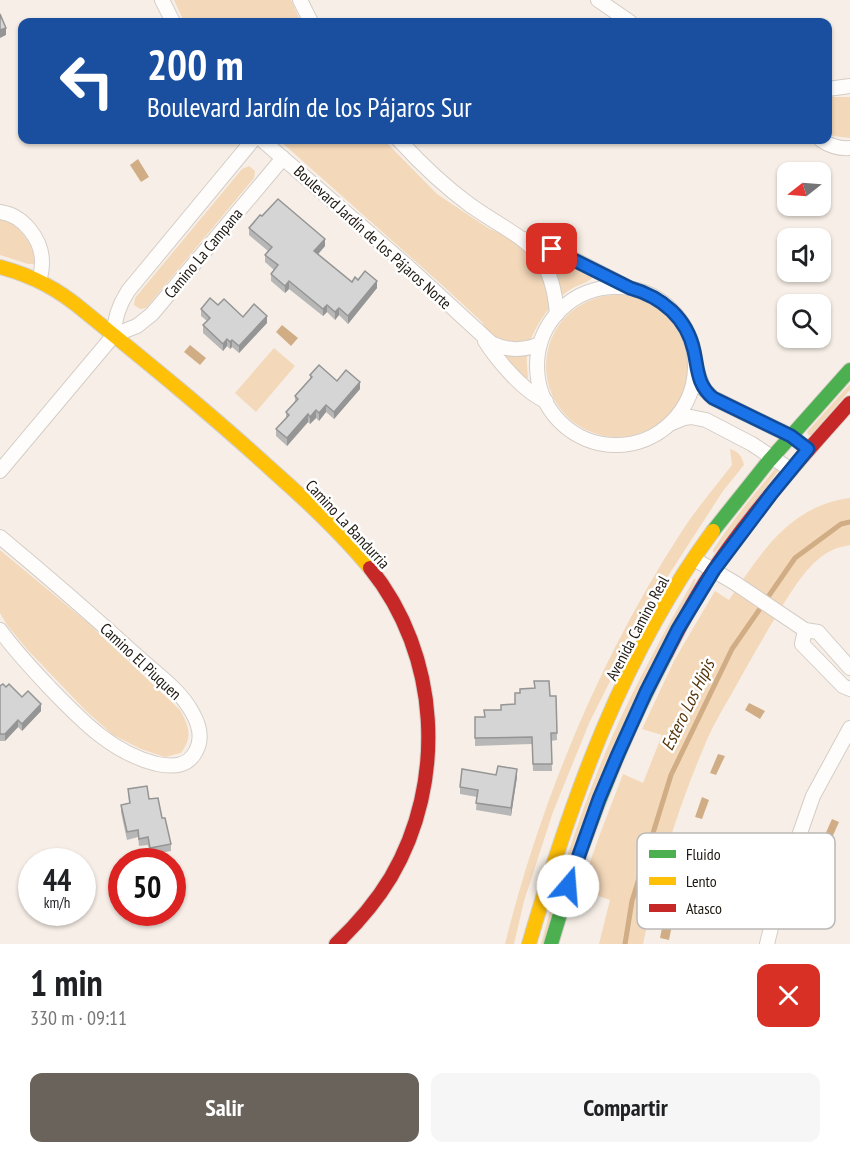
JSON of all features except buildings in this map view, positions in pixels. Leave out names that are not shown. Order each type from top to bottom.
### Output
[{"type":"main road","name":"Camino La Bandurria","points":[[0,267],[39,281],[65,295],[257,455],[343,537],[384,588],[401,617],[424,684],[429,729],[428,768],[419,812],[394,873],[369,909],[336,944]]},
{"type":"main road","name":"Avenida Camino Real","points":[[529,944],[561,840],[597,746],[637,659],[673,594],[694,559],[732,508],[773,457],[850,370]]},
{"type":"main road","points":[[551,944],[577,859],[599,799],[632,722],[696,597],[791,470],[850,403]]},
{"type":"street","points":[[162,0],[170,18]]},
{"type":"street","points":[[300,0],[309,18]]},
{"type":"street","points":[[598,0],[624,18]]},
{"type":"street","points":[[832,88],[850,86]]},
{"type":"street","name":"Camino La Campana","points":[[114,335],[117,311],[128,291],[250,144]]},
{"type":"street","name":"Boulevard Jardín de los Pájaros Norte","points":[[267,144],[405,264],[491,343],[511,350],[531,348],[540,344]]},
{"type":"street","points":[[403,144],[452,191],[494,221],[519,236],[552,249],[630,288],[653,296],[673,311],[681,320],[689,336],[701,384],[708,394],[791,436],[808,449]]},
{"type":"street","points":[[829,144],[838,148],[850,148]]},
{"type":"street","name":"Camino La Campana","points":[[0,471],[114,335],[137,326],[152,314],[283,158]]},
{"type":"street","points":[[0,212],[20,219],[34,237],[41,252],[39,281]]},
{"type":"street","points":[[519,236],[533,248],[544,263],[553,285],[557,314]]},
{"type":"street","points":[[630,288],[607,287],[585,293],[574,299],[557,314],[544,333],[537,367],[541,391],[553,413],[572,432],[584,439],[603,444],[624,445],[637,443],[656,435],[672,423],[684,418],[706,420],[752,444],[791,470]]},
{"type":"street","name":"Boulevard Jardín de los Pájaros Norte","points":[[483,336],[494,353],[523,386],[533,395],[546,401]]},
{"type":"street","points":[[672,423],[687,403],[696,366]]},
{"type":"street","name":"Camino El Piuquen","points":[[0,537],[81,605],[175,691],[191,710],[198,723],[200,741],[195,753],[182,764],[169,766],[138,758],[113,745],[72,711],[20,656],[0,630]]},
{"type":"street","points":[[694,559],[735,583],[805,630],[818,632],[850,668]]},
{"type":"street","points":[[805,630],[802,644],[843,686],[850,689]]},
{"type":"street","points":[[800,833],[813,796],[850,728]]},
{"type":"street","points":[[768,944],[771,929]]},
{"type":"shaded area","points":[[174,0],[291,0],[299,18],[182,18]]},
{"type":"shaded area","points":[[832,97],[850,97],[850,138],[833,136]]},
{"type":"shaded area","points":[[283,144],[388,144],[437,194],[488,228],[595,275],[563,294],[537,327],[529,346],[528,378],[523,378],[502,353],[482,322]]},
{"type":"shaded area","points":[[138,159],[149,177],[141,182],[130,165]]},
{"type":"shaded area","points":[[249,166],[255,171],[254,178],[146,308],[140,309],[134,305],[135,298],[242,169]]},
{"type":"shaded area","points":[[0,219],[12,224],[24,236],[36,255],[34,264],[0,255]]},
{"type":"shaded area","points":[[617,295],[644,301],[667,316],[682,339],[688,366],[682,393],[667,416],[644,431],[617,437],[590,431],[567,416],[552,393],[546,366],[552,339],[567,316],[590,301]]},
{"type":"shaded area","points":[[282,325],[298,338],[291,346],[276,332]]},
{"type":"shaded area","points":[[190,345],[206,358],[200,365],[184,352]]},
{"type":"shaded area","points":[[274,348],[295,366],[256,412],[235,393]]},
{"type":"shaded area","points":[[850,384],[850,390],[811,435],[808,435],[807,432]]},
{"type":"shaded area","points":[[730,449],[740,455],[744,465],[723,491],[646,610],[590,721],[553,812],[524,901],[514,944],[505,944],[536,836],[555,783],[600,678],[625,628],[682,531],[732,465]]},
{"type":"shaded area","points":[[777,468],[779,470],[714,553],[713,550],[727,529]]},
{"type":"shaded area","points":[[850,498],[850,545],[826,553],[807,570],[772,623],[710,734],[694,771],[673,833],[637,833],[637,929],[647,929],[643,944],[599,944],[610,900],[580,890],[623,774],[643,783],[662,735],[642,729],[675,659],[715,591],[729,600],[765,549],[779,534],[793,521],[829,503]]},
{"type":"shaded area","points":[[0,550],[88,623],[180,710],[188,732],[187,742],[181,753],[165,757],[141,749],[113,735],[85,710],[26,648],[0,613]]},
{"type":"shaded area","points":[[696,579],[545,944],[541,944],[573,839],[601,762],[641,677]]},
{"type":"shaded area","points":[[749,703],[765,711],[760,719],[745,710]]},
{"type":"shaded area","points":[[718,754],[725,756],[716,775],[710,773]]},
{"type":"shaded area","points":[[702,797],[709,800],[702,819],[695,817]]},
{"type":"shaded area","points":[[832,819],[839,822],[834,833],[826,833]]},
{"type":"shaded area","points":[[662,929],[671,929],[669,940],[660,938]]},
{"type":"waterway","name":"Estero Los Hipis","points":[[653,833],[671,775],[732,649],[795,558],[841,524],[850,522]]},
{"type":"waterway","name":"Estero Los Hipis","points":[[625,944],[637,885]]},
{"type":"traffic: fast","points":[[713,531],[768,462],[850,370]]},
{"type":"traffic: fast","points":[[551,944],[574,869],[601,796],[631,724],[666,654]]},
{"type":"traffic: slow","points":[[0,267],[34,279],[74,303],[203,409],[286,482],[336,530],[370,568]]},
{"type":"traffic: slow","points":[[529,944],[582,782],[626,677],[681,578],[713,531]]},
{"type":"traffic: jam","points":[[666,654],[702,587],[740,532],[850,403]]},
{"type":"traffic: jam","points":[[336,944],[366,912],[391,877],[409,840],[421,800],[427,760],[428,719],[422,679],[411,639],[393,602],[370,568]]},
{"type":"route","points":[[552,249],[664,303],[681,320],[687,330],[692,342],[699,378],[708,394],[791,436],[808,449],[714,570],[678,629],[618,754],[599,799],[568,886]]}]
